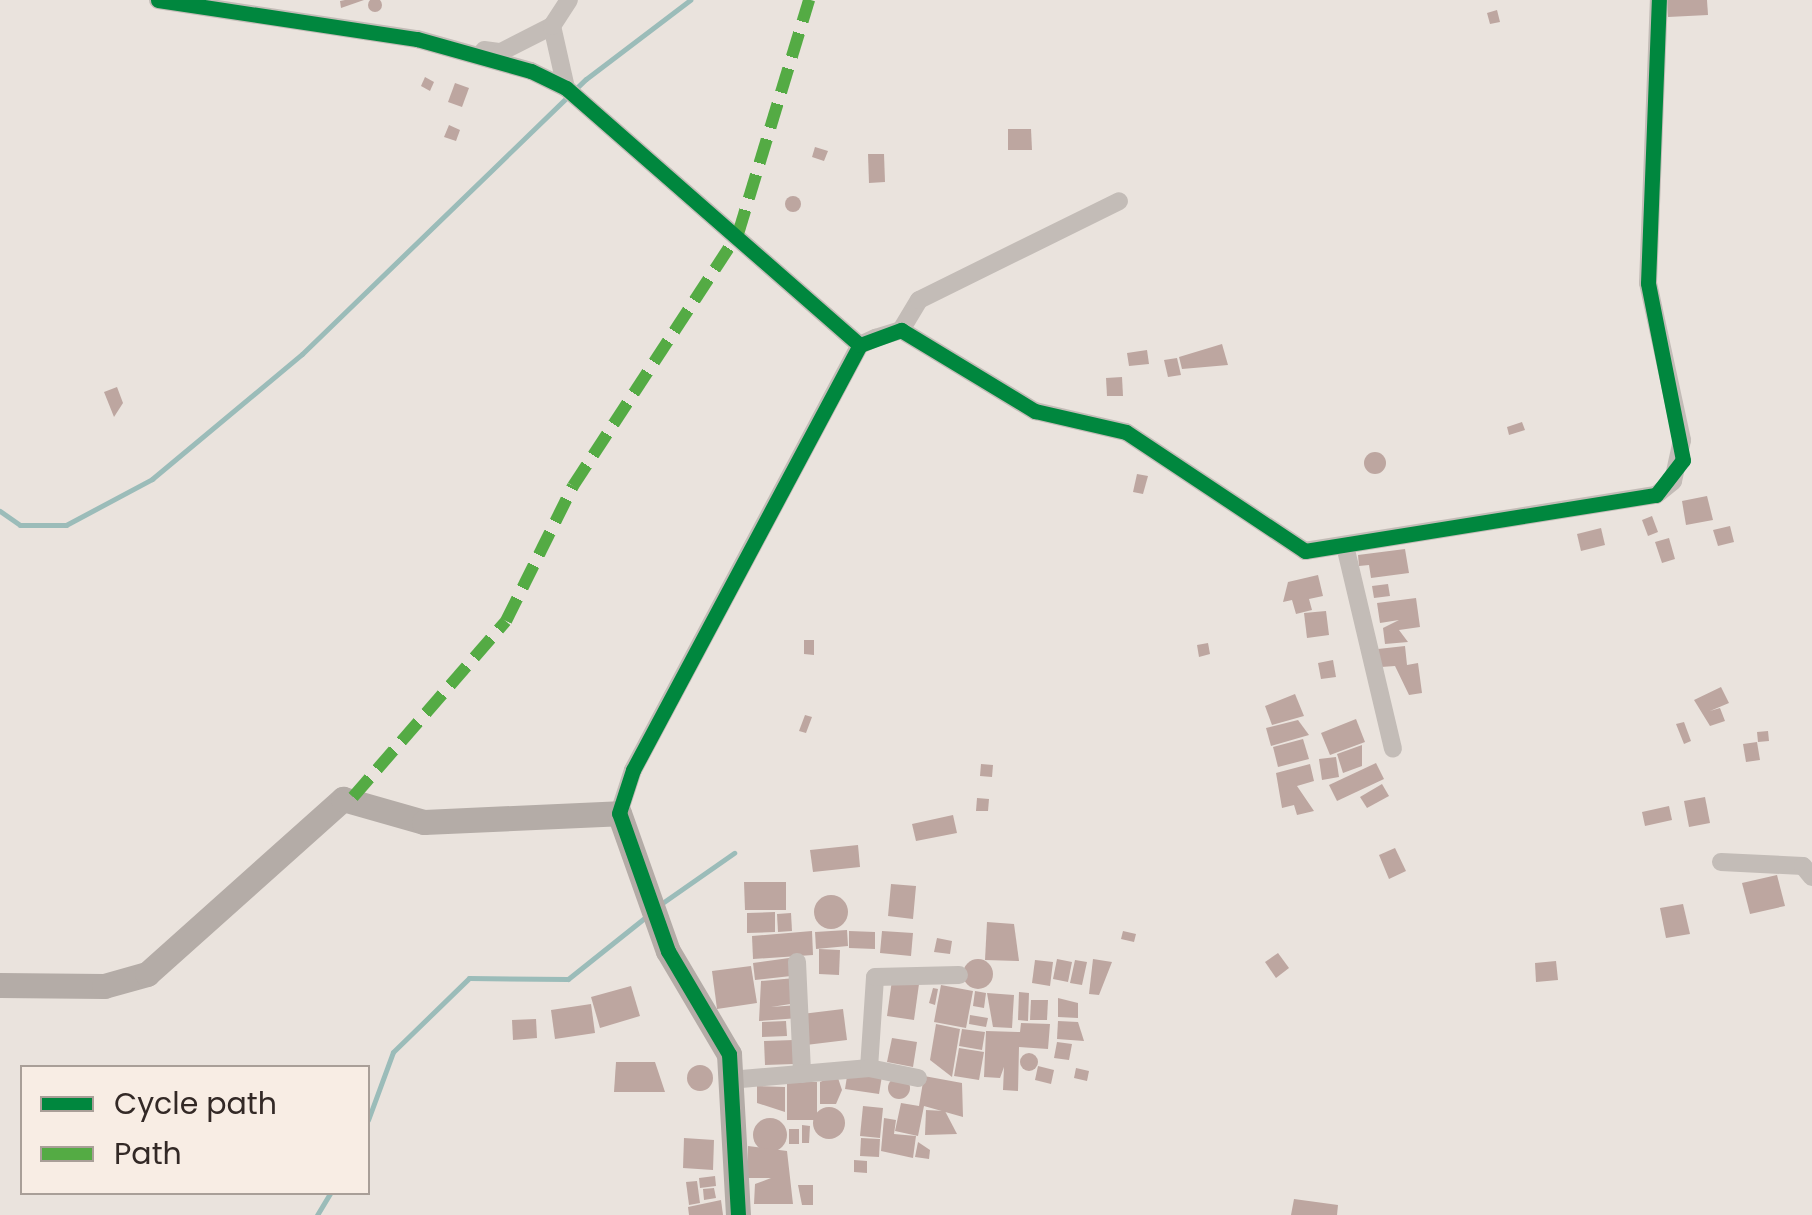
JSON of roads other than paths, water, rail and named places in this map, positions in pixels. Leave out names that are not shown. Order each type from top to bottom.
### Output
[{"type":"street","points":[[158,0],[500,52],[552,26],[569,0]]},
{"type":"street","points":[[901,330],[1035,411],[1126,432],[1176,457],[1304,551],[1346,550],[1656,495],[1674,481],[1682,440],[1648,283],[1659,0]]},
{"type":"street","points":[[552,26],[566,88]]},
{"type":"street","points":[[473,49],[566,88],[860,345]]},
{"type":"street","points":[[738,1215],[729,1054],[668,950],[619,814],[633,770],[860,345],[901,330],[918,300],[1119,201]]},
{"type":"street","points":[[1346,550],[1393,749]]},
{"type":"street","points":[[0,985],[104,986],[147,974],[343,799],[424,822],[619,814]]},
{"type":"street","points":[[1720,862],[1803,866],[1812,878]]},
{"type":"street","points":[[797,962],[802,1074]]},
{"type":"street","points":[[869,1068],[875,977],[959,975]]},
{"type":"street","points":[[730,1080],[869,1068],[918,1078]]},
{"type":"waterway","points":[[0,511],[20,525],[66,525],[152,479],[302,354],[586,79],[690,0]]},
{"type":"waterway","points":[[658,906],[734,853]]},
{"type":"waterway","points":[[370,1115],[393,1052],[469,978],[568,979],[647,916]]},
{"type":"waterway","points":[[317,1215],[329,1195]]}]
